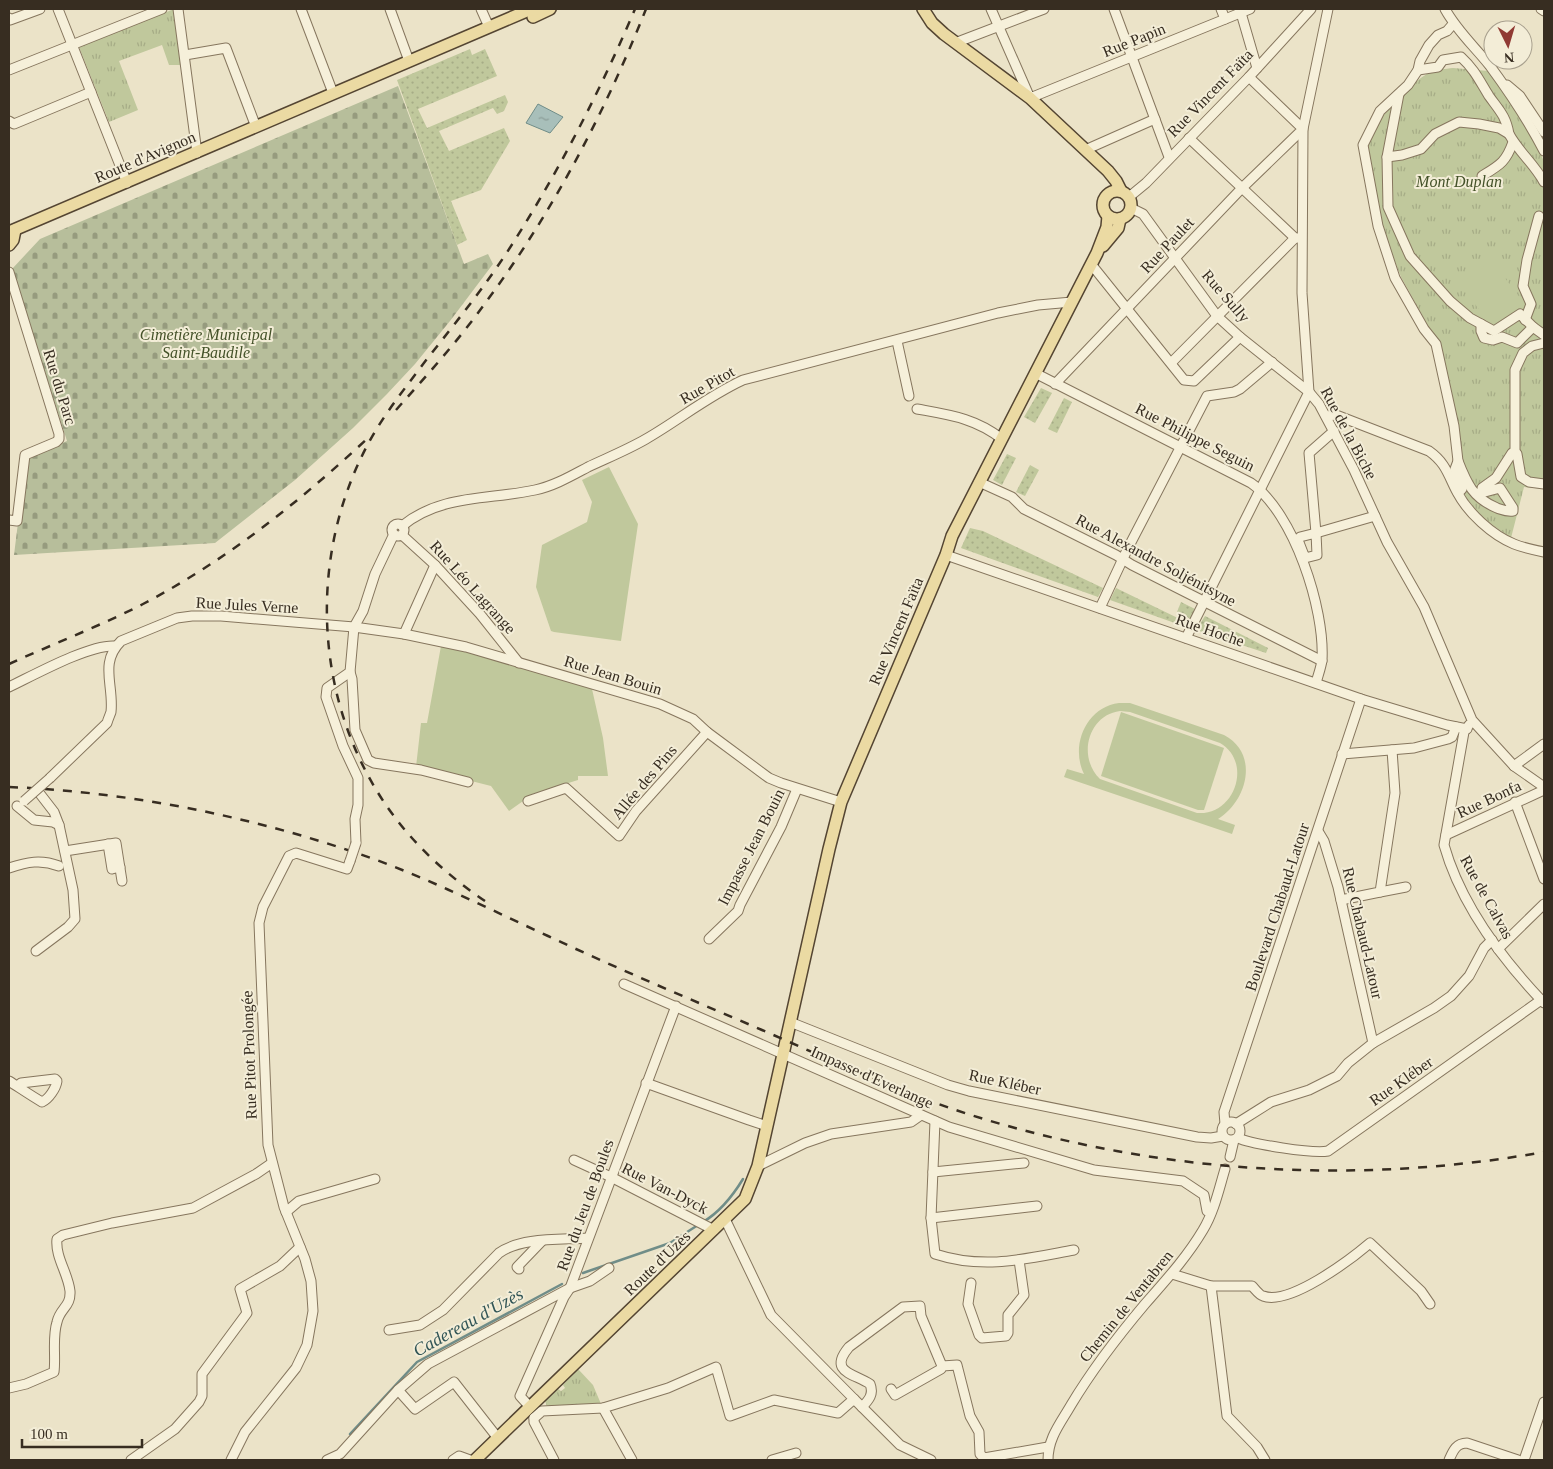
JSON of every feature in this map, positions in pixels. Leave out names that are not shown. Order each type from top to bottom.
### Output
[{"type":"main road","name":"Route d'Avignon","points":[[9,245],[13,240],[12,231],[533,9]]},
{"type":"main road","name":"Route d'Avignon","points":[[288,114],[309,110],[550,9]]},
{"type":"main road","name":"Rue Sully","points":[[923,9],[935,26],[955,43],[1030,98],[1108,171],[1127,199]]},
{"type":"main road","points":[[1107,194],[1116,190],[1127,199],[1127,216],[1120,219],[1111,218],[1103,208],[1103,200],[1107,194],[1108,171]]},
{"type":"main road","name":"Rue Vincent Faïta","points":[[784,1048],[828,849],[841,802],[952,536],[1097,253],[1107,228],[1108,216]]},
{"type":"main road","name":"Rue Vincent Faïta","points":[[1097,253],[1118,228],[1120,219]]},
{"type":"main road","name":"Route d'Uzès","points":[[474,1460],[497,1438],[534,1410],[745,1199],[758,1166],[784,1048]]},
{"type":"street","points":[[9,18],[10,20],[40,9]]},
{"type":"street","points":[[58,9],[127,183]]},
{"type":"street","points":[[9,70],[162,9]]},
{"type":"street","points":[[178,9],[197,153]]},
{"type":"street","points":[[300,9],[333,93]]},
{"type":"street","points":[[390,9],[409,61]]},
{"type":"street","points":[[482,9],[489,27]]},
{"type":"street","points":[[991,9],[1030,98]]},
{"type":"street","points":[[955,43],[1044,9]]},
{"type":"street","points":[[1114,9],[1169,157]]},
{"type":"street","points":[[1221,9],[1225,20]]},
{"type":"street","name":"Rue Papin","points":[[1030,98],[1250,9]]},
{"type":"street","name":"Rue Vincent Faïta","points":[[1127,199],[1146,183],[1169,157],[1249,77],[1311,9]]},
{"type":"street","name":"Rue de la Biche","points":[[1328,9],[1303,129],[1298,238],[1309,392],[1326,416],[1388,542],[1427,612],[1472,720],[1514,766],[1544,789]]},
{"type":"street","points":[[1445,9],[1453,24],[1483,59]]},
{"type":"street","points":[[1241,13],[1257,68]]},
{"type":"street","points":[[1453,24],[1447,31],[1438,35],[1429,45],[1420,61],[1418,70],[1408,85],[1380,111],[1363,145],[1378,226],[1395,278],[1424,329],[1436,344],[1454,426],[1458,461],[1472,490],[1479,499],[1510,512],[1512,511],[1512,505],[1500,488],[1485,492],[1482,488],[1496,478],[1512,453],[1515,452]]},
{"type":"street","points":[[185,55],[226,48],[256,127]]},
{"type":"street","points":[[1418,70],[1438,67],[1444,60],[1462,57],[1477,74],[1489,95],[1502,112],[1516,147],[1537,169],[1544,182]]},
{"type":"street","points":[[1468,64],[1483,66]]},
{"type":"street","points":[[1492,70],[1533,130],[1544,151]]},
{"type":"street","points":[[1496,75],[1520,96],[1544,132]]},
{"type":"street","points":[[1249,77],[1303,129]]},
{"type":"street","points":[[9,121],[14,124],[91,92]]},
{"type":"street","points":[[1399,94],[1387,157],[1388,207],[1410,256],[1450,300],[1470,318],[1494,331],[1520,314],[1544,335]]},
{"type":"street","points":[[1085,150],[1154,119]]},
{"type":"street","points":[[1387,157],[1402,156],[1421,149],[1435,134],[1459,122],[1499,128],[1511,138]]},
{"type":"street","name":"Rue Paulet","points":[[1055,384],[1242,188],[1303,129]]},
{"type":"street","points":[[1172,362],[1298,238],[1189,138]]},
{"type":"street","points":[[1482,176],[1503,164],[1509,155],[1511,138]]},
{"type":"street","name":"Rue Sully","points":[[1127,199],[1143,214],[1217,316],[1309,392]]},
{"type":"street","points":[[1525,320],[1531,304],[1523,286],[1527,260],[1539,216]]},
{"type":"street","points":[[1091,264],[1172,362],[1184,380],[1194,381],[1240,336]]},
{"type":"street","name":"Rue du Parc","points":[[9,272],[59,434],[59,439],[56,442],[25,455],[13,521]]},
{"type":"street","name":"Rue Pitot","points":[[399,532],[417,516],[452,501],[521,493],[551,485],[645,440],[721,390],[743,380],[998,313],[1038,305],[1072,302]]},
{"type":"street","points":[[1481,324],[1484,338],[1493,340],[1502,337],[1528,349]]},
{"type":"street","points":[[1517,343],[1533,327]]},
{"type":"street","points":[[897,341],[909,396]]},
{"type":"street","points":[[1544,343],[1523,353],[1515,370],[1515,452],[1521,477],[1529,482],[1544,484]]},
{"type":"street","points":[[1100,608],[1207,396],[1240,390],[1272,362]]},
{"type":"street","name":"Rue Philippe Seguin","points":[[1035,373],[1251,483],[1260,489],[1271,501],[1292,537],[1305,568],[1316,606],[1322,644],[1322,661],[1316,683]]},
{"type":"street","points":[[1186,638],[1309,392]]},
{"type":"street","points":[[918,409],[967,419],[993,432],[1002,439]]},
{"type":"street","points":[[1326,416],[1336,415],[1429,451],[1446,467],[1458,494],[1476,517],[1507,540],[1544,552]]},
{"type":"street","points":[[1316,532],[1309,453],[1334,431]]},
{"type":"street","points":[[1458,461],[1455,469],[1462,489],[1458,494]]},
{"type":"street","name":"Rue Alexandre Soljénitsyne","points":[[979,482],[1012,497],[1024,509],[1116,555],[1203,602],[1322,661]]},
{"type":"street","points":[[1292,537],[1375,516]]},
{"type":"street","points":[[399,532],[375,574],[363,611],[354,626],[350,672],[355,730],[368,760],[374,763],[421,770],[468,782]]},
{"type":"street","name":"Rue Léo Lagrange","points":[[399,532],[435,565],[480,614],[519,663]]},
{"type":"street","name":"Rue Hoche","points":[[946,554],[1360,699],[1462,729]]},
{"type":"street","points":[[404,634],[435,565]]},
{"type":"street","name":"Rue Jules Verne","points":[[116,646],[121,640],[137,633],[176,618],[192,616],[221,616],[354,626]]},
{"type":"street","name":"Rue Jean Bouin","points":[[354,626],[466,647],[660,704],[693,719],[707,732],[769,778],[797,789],[841,802]]},
{"type":"street","points":[[9,687],[90,650],[106,645],[116,646],[110,658],[108,669],[111,712],[107,723],[37,790],[16,805],[34,820],[53,822],[59,825]]},
{"type":"street","name":"Rue Pitot Prolongée","points":[[272,1163],[268,1144],[259,923],[262,907],[289,856],[296,853],[347,869],[350,861],[356,843],[355,819],[358,805],[358,778],[343,746],[326,697],[326,688],[350,672]]},
{"type":"street","name":"Boulevard Chabaud-Latour","points":[[1225,1124],[1224,1112],[1360,699]]},
{"type":"street","points":[[1342,754],[1414,748],[1448,739],[1472,720]]},
{"type":"street","name":"Rue de Calvas","points":[[1462,729],[1444,845],[1448,861],[1466,898],[1498,950],[1525,983],[1543,1001]]},
{"type":"street","name":"Allée des Pins","points":[[528,800],[566,788],[619,836],[636,811],[707,732]]},
{"type":"street","points":[[1514,766],[1544,744]]},
{"type":"street","points":[[1380,892],[1395,793],[1392,750]]},
{"type":"street","name":"Impasse Jean Bouin","points":[[709,939],[738,911],[781,827],[797,789]]},
{"type":"street","name":"Rue Bonfa","points":[[1446,835],[1544,789]]},
{"type":"street","points":[[36,951],[68,927],[75,919],[73,890],[59,825],[51,807],[37,790]]},
{"type":"street","points":[[1516,802],[1544,879]]},
{"type":"street","points":[[43,821],[51,807]]},
{"type":"street","name":"Rue Chabaud-Latour","points":[[1318,831],[1324,841],[1341,900],[1373,1044]]},
{"type":"street","points":[[65,851],[116,843],[122,881]]},
{"type":"street","points":[[9,868],[34,861],[48,862],[59,866]]},
{"type":"street","points":[[1341,900],[1406,887]]},
{"type":"street","points":[[1498,950],[1544,904]]},
{"type":"street","points":[[1236,1124],[1271,1102],[1309,1090],[1337,1076],[1348,1063],[1373,1044],[1451,996],[1469,976],[1484,948],[1492,940]]},
{"type":"street","name":"Impasse d'Everlange","points":[[624,984],[661,1001],[784,1048],[921,1115],[949,1126],[1094,1170],[1183,1181],[1204,1195],[1207,1211]]},
{"type":"street","name":"Rue Kléber","points":[[790,1022],[922,1076],[969,1091],[1197,1137],[1211,1138],[1223,1136],[1227,1140],[1236,1139],[1310,1152],[1328,1151],[1543,1001]]},
{"type":"street","name":"Rue du Jeu de Boules","points":[[534,1410],[520,1396],[564,1297],[570,1288],[676,1006]]},
{"type":"street","points":[[9,1081],[19,1085]]},
{"type":"street","points":[[646,1083],[767,1126]]},
{"type":"street","points":[[758,1166],[805,1143],[831,1134],[911,1122],[921,1115]]},
{"type":"street","points":[[935,1121],[931,1218],[935,1254],[946,1258],[988,1263],[1019,1260],[1074,1250]]},
{"type":"street","points":[[1223,1136],[1222,1129],[1225,1124],[1231,1122],[1236,1124],[1240,1130],[1230,1157]]},
{"type":"street","name":"Rue Van-Dyck","points":[[574,1160],[714,1230]]},
{"type":"street","points":[[9,1388],[26,1384],[54,1372],[56,1324],[60,1314],[67,1307],[70,1298],[70,1289],[56,1248],[57,1239],[63,1235],[193,1208],[256,1174],[272,1163],[286,1212],[305,1259],[310,1281],[313,1311],[307,1344],[296,1368],[245,1432],[231,1460]]},
{"type":"street","points":[[933,1172],[1024,1163]]},
{"type":"street","name":"Chemin de Ventabren","points":[[1048,1460],[1048,1447],[1053,1435],[1087,1379],[1172,1274],[1204,1229],[1211,1215],[1225,1169]]},
{"type":"street","points":[[286,1212],[299,1200],[375,1179]]},
{"type":"street","points":[[931,1218],[1037,1206]]},
{"type":"street","points":[[725,1219],[771,1315],[900,1445],[931,1460]]},
{"type":"street","points":[[390,1330],[420,1325],[443,1310],[499,1253],[508,1247],[522,1243],[588,1238]]},
{"type":"street","points":[[519,1270],[517,1267],[542,1241]]},
{"type":"street","points":[[1172,1274],[1211,1286],[1252,1286],[1262,1296],[1276,1298],[1305,1287],[1346,1263],[1370,1243],[1422,1291],[1430,1304]]},
{"type":"street","points":[[131,1460],[175,1429],[200,1402],[202,1396],[202,1374],[247,1314],[240,1289],[280,1266],[300,1247]]},
{"type":"street","points":[[971,1283],[968,1304],[979,1335],[982,1338],[1006,1336],[1008,1333],[1008,1315],[1024,1295],[1019,1260]]},
{"type":"street","points":[[327,1460],[344,1457],[398,1390],[428,1364],[570,1288],[590,1282],[609,1268]]},
{"type":"street","points":[[1211,1286],[1227,1416],[1257,1447],[1265,1460]]},
{"type":"street","points":[[862,1407],[869,1399],[872,1388],[870,1384],[842,1368],[842,1355],[849,1347],[903,1307],[920,1306],[921,1316],[942,1366]]},
{"type":"street","points":[[942,1366],[956,1365],[970,1416],[979,1432],[980,1454],[984,1458],[1048,1447]]},
{"type":"street","points":[[891,1389],[895,1394],[941,1370],[942,1366]]},
{"type":"street","points":[[554,1460],[534,1422],[534,1410],[603,1408],[668,1388],[716,1367],[730,1416],[774,1400],[838,1413],[854,1398]]},
{"type":"street","points":[[398,1390],[415,1409],[454,1382],[497,1438]]},
{"type":"street","points":[[1524,1460],[1544,1402]]},
{"type":"street","points":[[603,1408],[632,1460]]},
{"type":"street","points":[[1449,1460],[1454,1449],[1462,1443],[1467,1443],[1518,1460]]},
{"type":"street","points":[[772,1460],[796,1453]]},
{"type":"street","points":[[453,1460],[459,1456],[470,1460]]},
{"type":"green space","points":[[174,9],[181,65],[169,65],[162,45],[119,61],[138,110],[109,122],[79,47]]},
{"type":"green space","points":[[470,49],[472,55],[485,49],[497,76],[418,109],[427,128],[505,95],[508,102],[504,111],[497,114],[493,108],[439,131],[449,151],[504,128],[510,141],[481,190],[451,201],[467,240],[457,245],[397,80]]},
{"type":"green space","name":"Mont Duplan","points":[[1453,68],[1489,71],[1537,143],[1544,162],[1544,489],[1524,487],[1511,538],[1481,517],[1465,496],[1432,333],[1401,277],[1382,229],[1367,155],[1375,124],[1389,105],[1430,72]]},
{"type":"green space","name":"Cimetière Municipal Saint-Baudile","points":[[398,86],[464,264],[488,254],[493,264],[415,364],[353,428],[295,480],[215,543],[14,555],[26,458],[67,441],[12,269],[40,239]]},
{"type":"green space","points":[[1492,261],[1524,303],[1492,327],[1460,284]]},
{"type":"green space","points":[[1041,388],[1052,393],[1035,423],[1024,417]]},
{"type":"green space","points":[[1064,398],[1072,402],[1057,433],[1048,429]]},
{"type":"green space","points":[[1007,454],[1016,458],[1002,485],[993,480]]},
{"type":"green space","points":[[1030,465],[1039,470],[1025,496],[1016,492]]},
{"type":"green space","points":[[609,467],[638,524],[621,641],[551,631],[536,587],[542,545],[587,522],[592,502],[582,480]]},
{"type":"green space","points":[[970,528],[983,531],[1103,588],[1098,597],[961,548]]},
{"type":"green space","points":[[1116,588],[1188,623],[1186,627],[1110,600]]},
{"type":"green space","points":[[1181,602],[1195,609],[1191,619],[1177,612]]},
{"type":"green space","points":[[1205,616],[1268,648],[1266,653],[1196,630]]},
{"type":"green space","points":[[441,646],[458,647],[592,689],[603,738],[608,776],[578,776],[578,780],[533,794],[509,811],[491,786],[416,767],[421,723],[427,723]]},
{"type":"green space","points":[[1130,703],[1224,735],[1235,743],[1246,765],[1245,777],[1242,790],[1236,801],[1218,819],[1235,825],[1232,834],[1064,777],[1067,769],[1084,774],[1080,763],[1080,740],[1090,720],[1107,706]],"holes":[[[1120,711],[1130,712],[1220,743],[1230,752],[1236,762],[1235,786],[1230,797],[1221,806],[1210,812],[1197,813],[1100,779],[1093,770],[1089,760],[1089,738],[1100,720],[1109,714]]]},
{"type":"green space","points":[[1121,712],[1224,748],[1204,810],[1198,810],[1101,776]]},
{"type":"green space","points":[[578,1369],[593,1385],[601,1404],[548,1409],[545,1401],[558,1389],[561,1391],[565,1388],[563,1385]]},
{"type":"water","points":[[538,104],[563,117],[550,133],[526,123]]},
{"type":"waterway","name":"Cadereau d'Uzès","points":[[703,1222],[725,1204],[743,1179]]},
{"type":"waterway","name":"Cadereau d'Uzès","points":[[583,1273],[670,1243],[698,1225]]},
{"type":"waterway","name":"Cadereau d'Uzès","points":[[350,1434],[417,1362],[562,1284]]},
{"type":"railway","points":[[485,901],[432,859],[409,835],[388,808],[363,767],[345,722],[333,676],[327,629],[328,581],[335,534],[348,488],[374,433],[403,390],[472,302],[513,243],[579,128],[635,9]]},
{"type":"railway","points":[[396,410],[465,330],[534,233],[595,123],[646,9]]},
{"type":"railway","points":[[9,664],[127,612],[204,569],[289,507],[368,438]]},
{"type":"railway","points":[[9,787],[101,794],[193,809],[283,830],[327,843],[371,858],[438,885],[627,972],[891,1086],[971,1115],[1041,1135],[1111,1150],[1183,1161],[1255,1168],[1328,1171],[1400,1169],[1472,1163],[1544,1152]]}]
